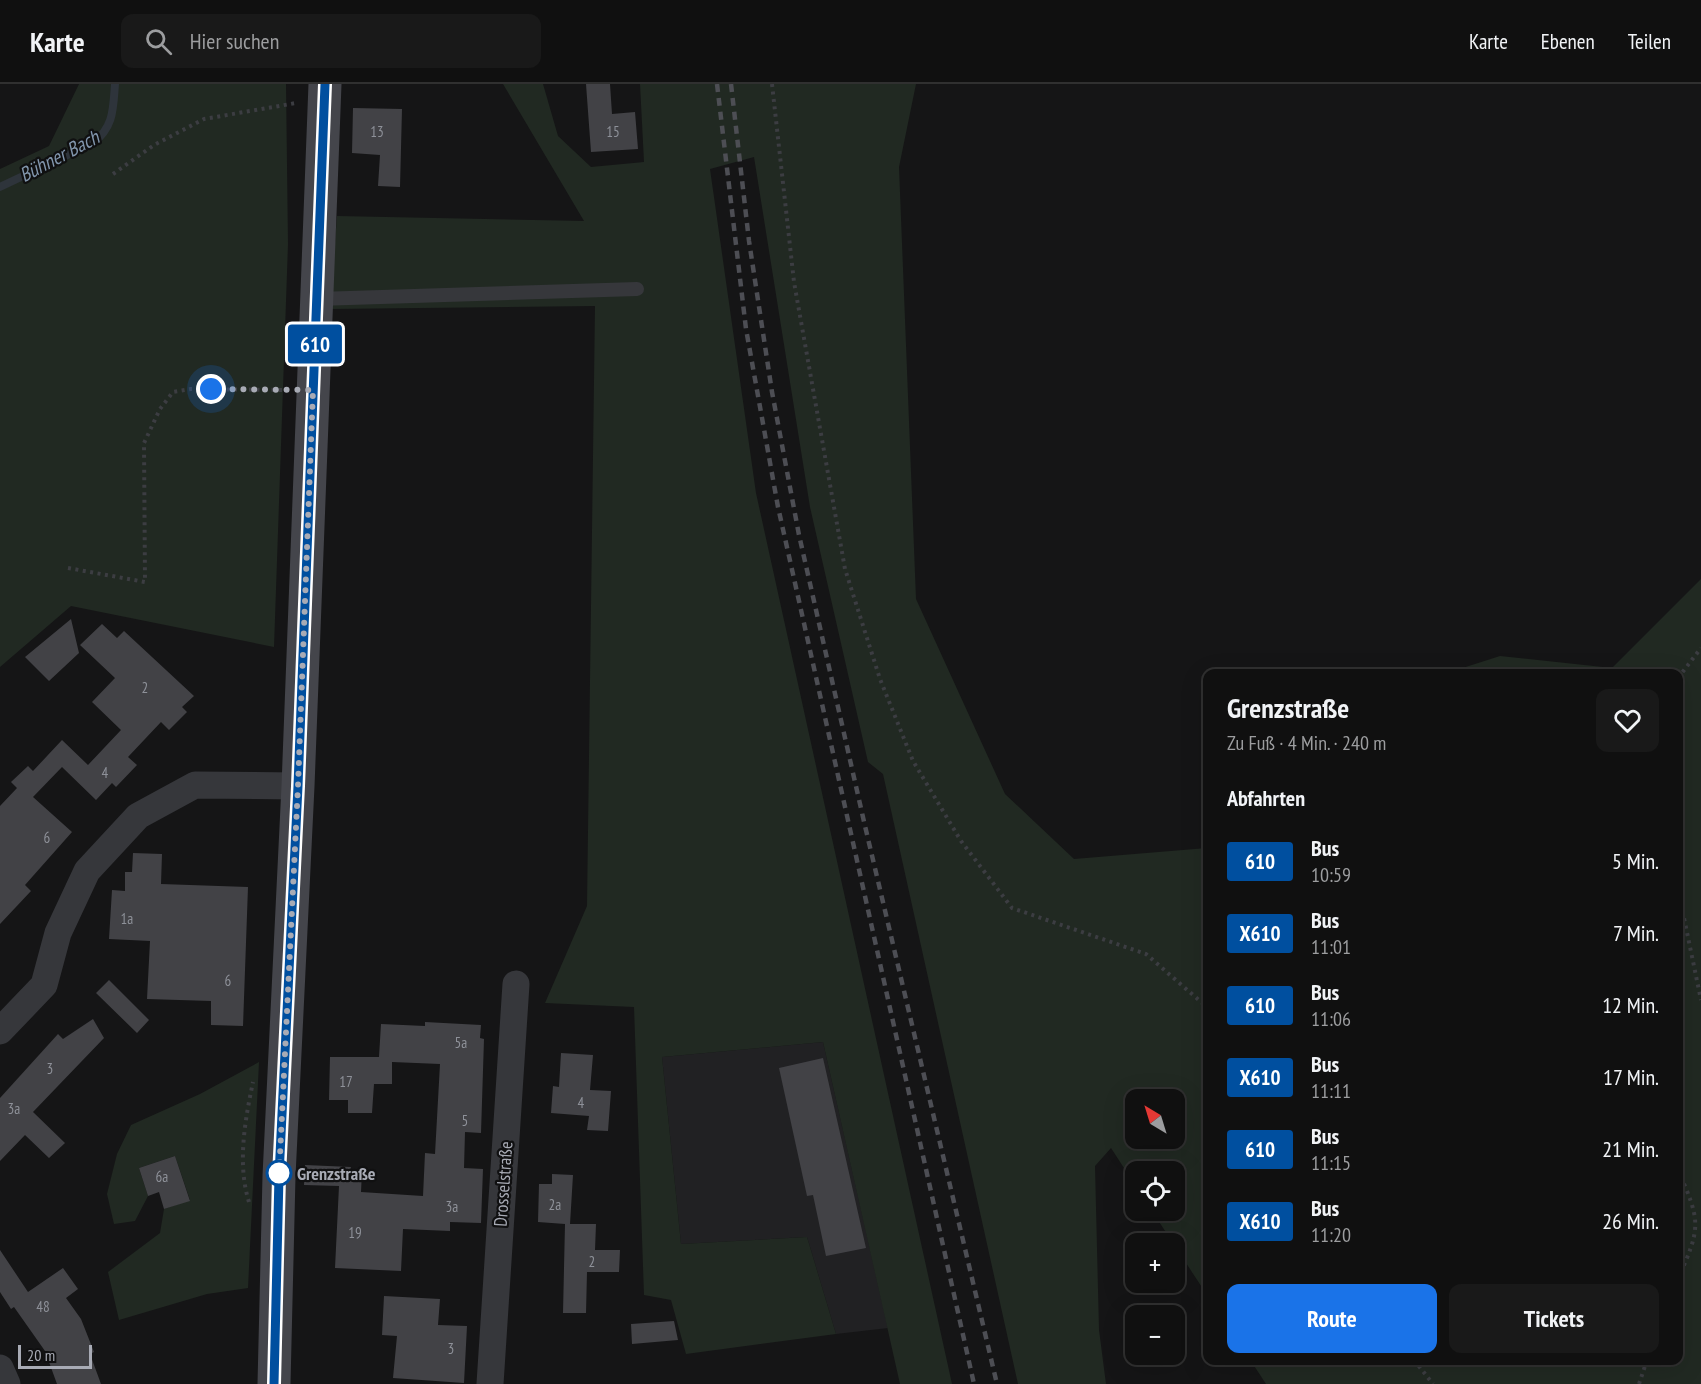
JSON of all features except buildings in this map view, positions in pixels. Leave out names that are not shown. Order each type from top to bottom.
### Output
[{"type":"main road","points":[[274,1384],[279,1165],[298,786],[325,94]]},
{"type":"street","points":[[0,1031],[44,985],[58,933],[87,871],[138,816],[195,785],[237,783],[298,786]]},
{"type":"street","name":"Drosselstraße","points":[[490,1384],[516,984]]},
{"type":"street","points":[[0,1368],[7,1384]]},
{"type":"lane","points":[[317,299],[637,288]]},
{"type":"path","points":[[772,84],[794,282],[845,569],[880,679],[913,761],[961,841],[1012,908],[1146,954],[1203,1004]]},
{"type":"path","points":[[112,174],[154,145],[204,119],[325,94]]},
{"type":"path","points":[[68,567],[145,582],[144,443],[160,409],[173,392],[191,389],[313,390]]},
{"type":"path","points":[[1683,671],[1701,648]]},
{"type":"path","points":[[1683,913],[1701,1000]]},
{"type":"path","points":[[1683,1180],[1695,1204],[1697,1236],[1683,1268]]},
{"type":"path","points":[[1418,1365],[1433,1384]]},
{"type":"path","points":[[1639,1384],[1645,1365]]},
{"type":"shaded area","points":[[79,84],[286,84],[288,244],[274,647],[71,606],[0,667],[0,169],[49,146]]},
{"type":"shaded area","points":[[503,84],[543,84],[558,136],[591,167],[644,162],[640,84],[916,84],[899,167],[916,599],[1005,794],[1074,859],[1203,848],[1203,1289],[1185,1261],[1185,1233],[1166,1233],[1159,1221],[1185,1221],[1185,1161],[1125,1161],[1125,1170],[1111,1148],[1095,1166],[1099,1330],[1106,1384],[1018,1384],[883,774],[868,762],[810,507],[754,157],[710,169],[756,493],[952,1384],[900,1384],[823,1042],[662,1057],[681,1244],[807,1237],[836,1334],[686,1354],[671,1300],[644,1295],[634,1007],[545,1003],[587,906],[595,306],[330,309],[337,216],[584,221]]},
{"type":"shaded area","points":[[1701,579],[1701,1384],[1266,1384],[1254,1365],[1683,1365],[1683,669],[1459,669],[1500,656],[1612,668]]},
{"type":"shaded area","points":[[823,1042],[888,1328],[836,1334],[807,1237],[681,1244],[662,1057]]},
{"type":"shaded area","points":[[259,1062],[248,1288],[207,1294],[119,1320],[108,1272],[160,1233],[164,1209],[190,1200],[175,1156],[139,1168],[148,1196],[135,1221],[114,1224],[107,1194],[117,1154],[131,1125],[200,1094]]},
{"type":"waterway","name":"Bühner Bach","points":[[0,187],[93,143],[100,137],[111,117],[115,84]]},
{"type":"railway","points":[[717,84],[746,329],[778,507],[974,1384]]},
{"type":"railway","points":[[731,84],[749,241],[772,392],[799,535],[865,826],[997,1384]]},
{"type":"bus line","name":"610","points":[[274,1384],[279,1176],[298,786],[325,84]]},
{"type":"place","name":"Grenzstraße","points":[[279,1173]]},
{"type":"route","points":[[211,389],[313,390],[298,786],[279,1176],[279,1173]]}]
